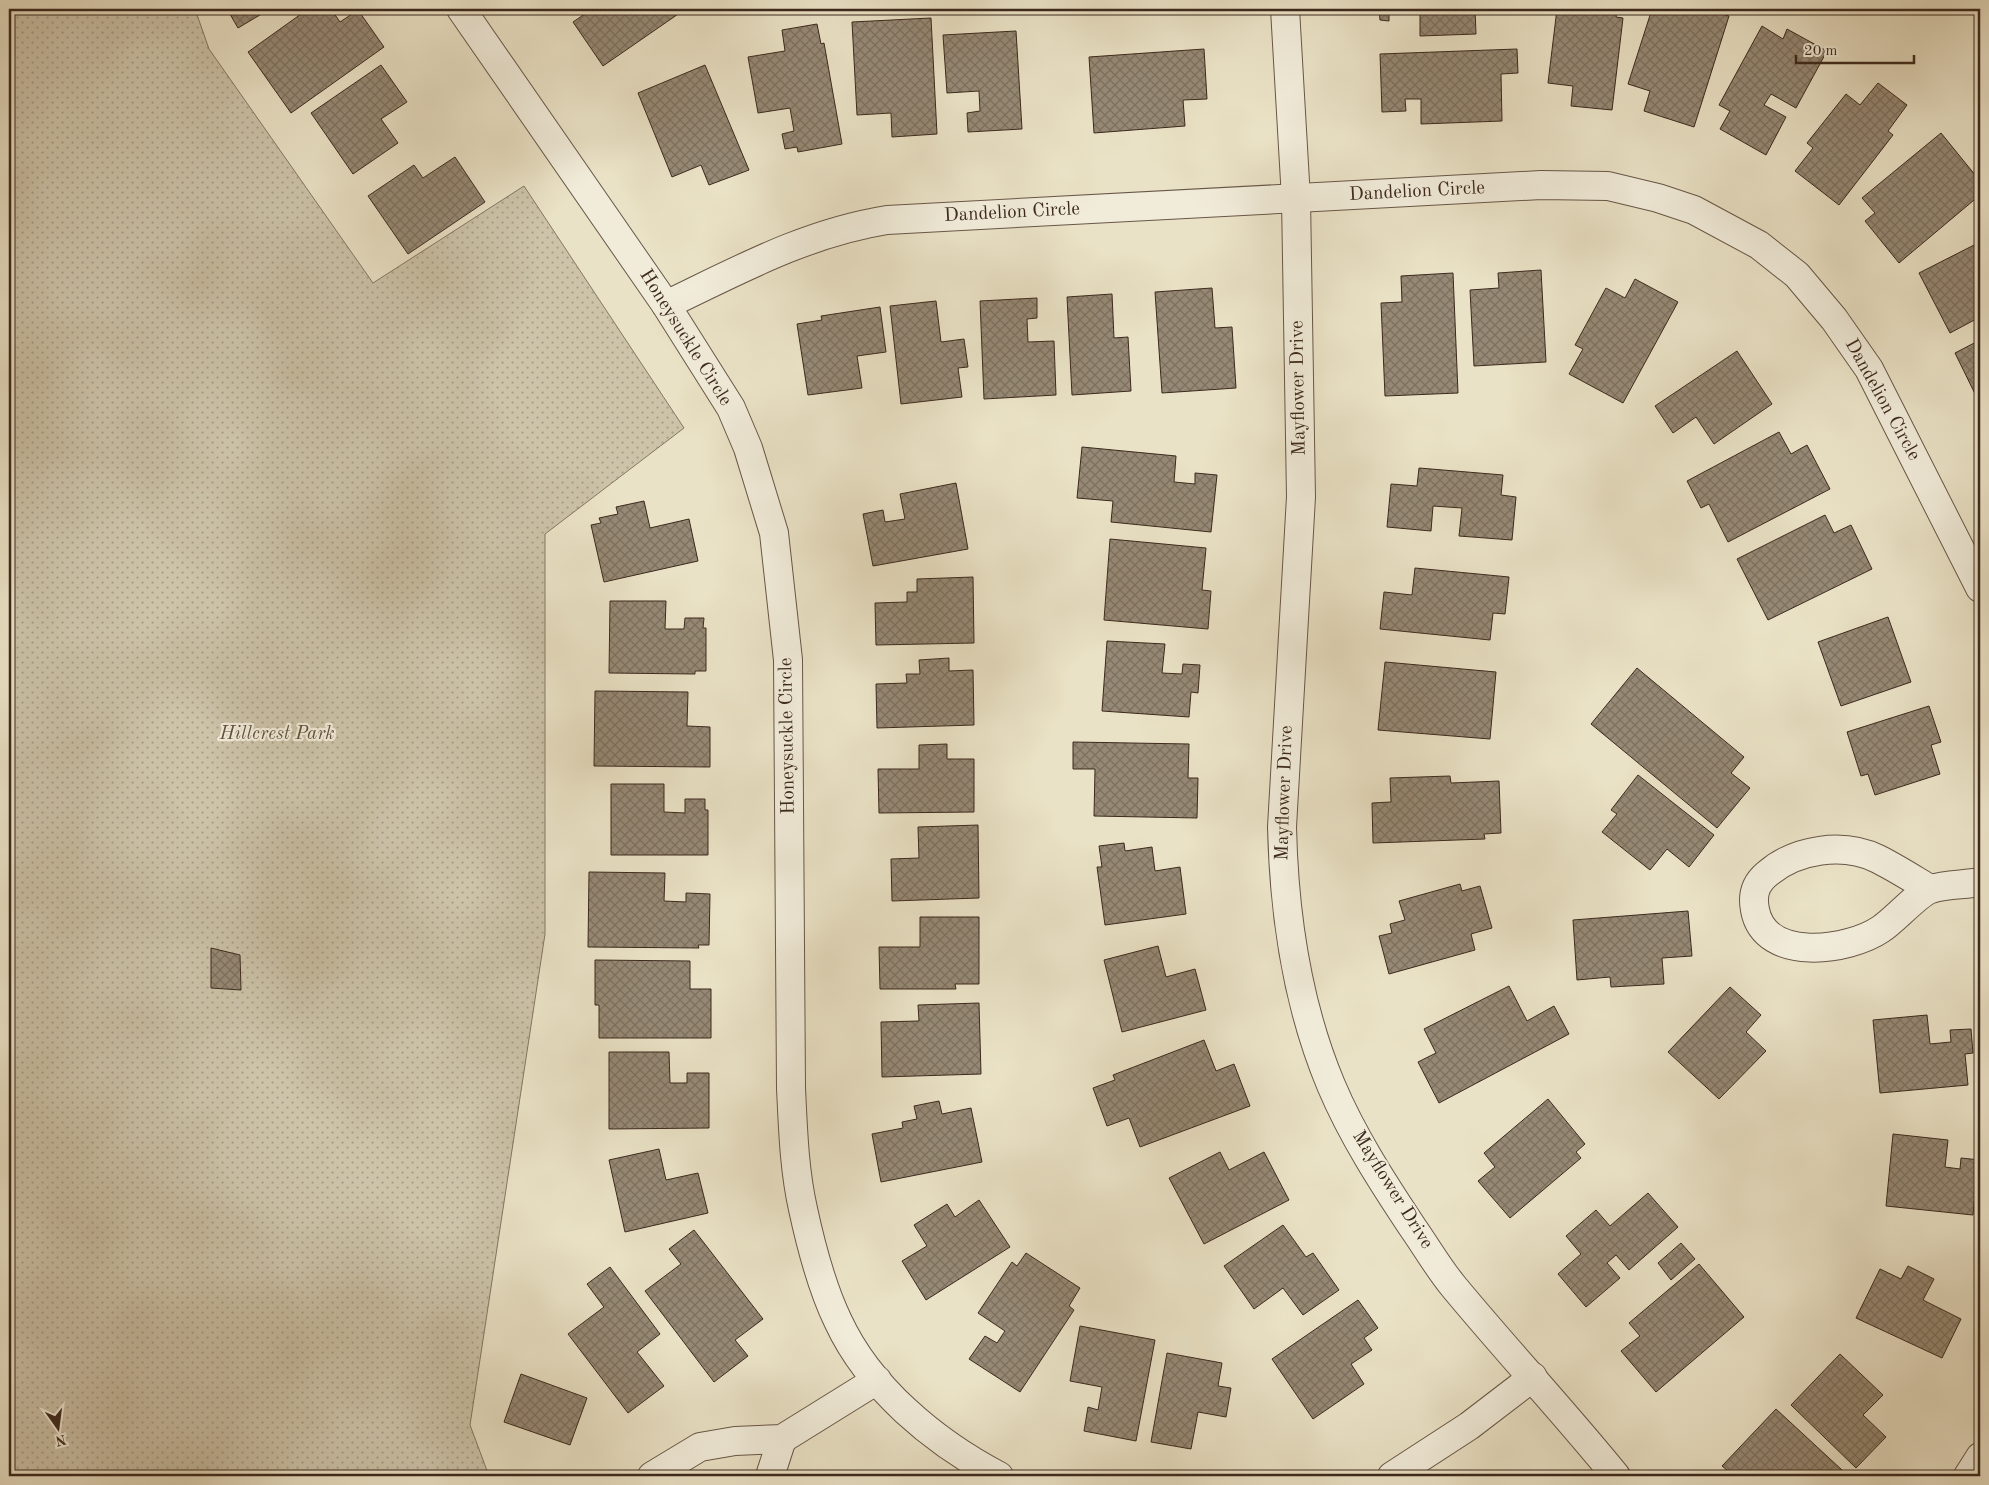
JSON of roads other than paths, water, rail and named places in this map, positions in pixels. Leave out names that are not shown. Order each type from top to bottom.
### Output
[{"type":"street","name":"Honeysuckle Circle","points":[[461,9],[666,305],[731,408],[748,448],[774,532],[788,660],[791,1080],[795,1156],[802,1208],[823,1284],[838,1322],[857,1354],[877,1380],[909,1414],[944,1442],[999,1476]]},
{"type":"street","name":"Mayflower Drive","points":[[1285,9],[1296,199],[1301,503],[1282,826],[1283,875],[1297,966],[1308,1017],[1331,1084],[1390,1194],[1453,1286],[1616,1476]]},
{"type":"street","name":"Dandelion Circle","points":[[666,305],[772,253],[856,225],[908,218],[1541,185],[1608,186],[1658,198],[1704,214],[1759,245],[1797,275],[1834,319],[1869,369],[1980,588]]},
{"type":"street","points":[[1930,889],[1878,859],[1863,853],[1838,850],[1815,852],[1785,861],[1760,880],[1754,892],[1757,917],[1765,930],[1777,941],[1791,946],[1814,947],[1845,944],[1865,938],[1881,929],[1930,889],[1980,882]]},
{"type":"street","points":[[1392,1476],[1469,1426],[1533,1377]]},
{"type":"street","points":[[652,1476],[700,1447],[735,1441],[782,1439],[877,1380]]},
{"type":"street","points":[[770,1476],[782,1439]]},
{"type":"street","points":[[1968,1476],[1980,1457]]},
{"type":"park label","name":"Hillcrest Park","points":[[277,734]]}]
